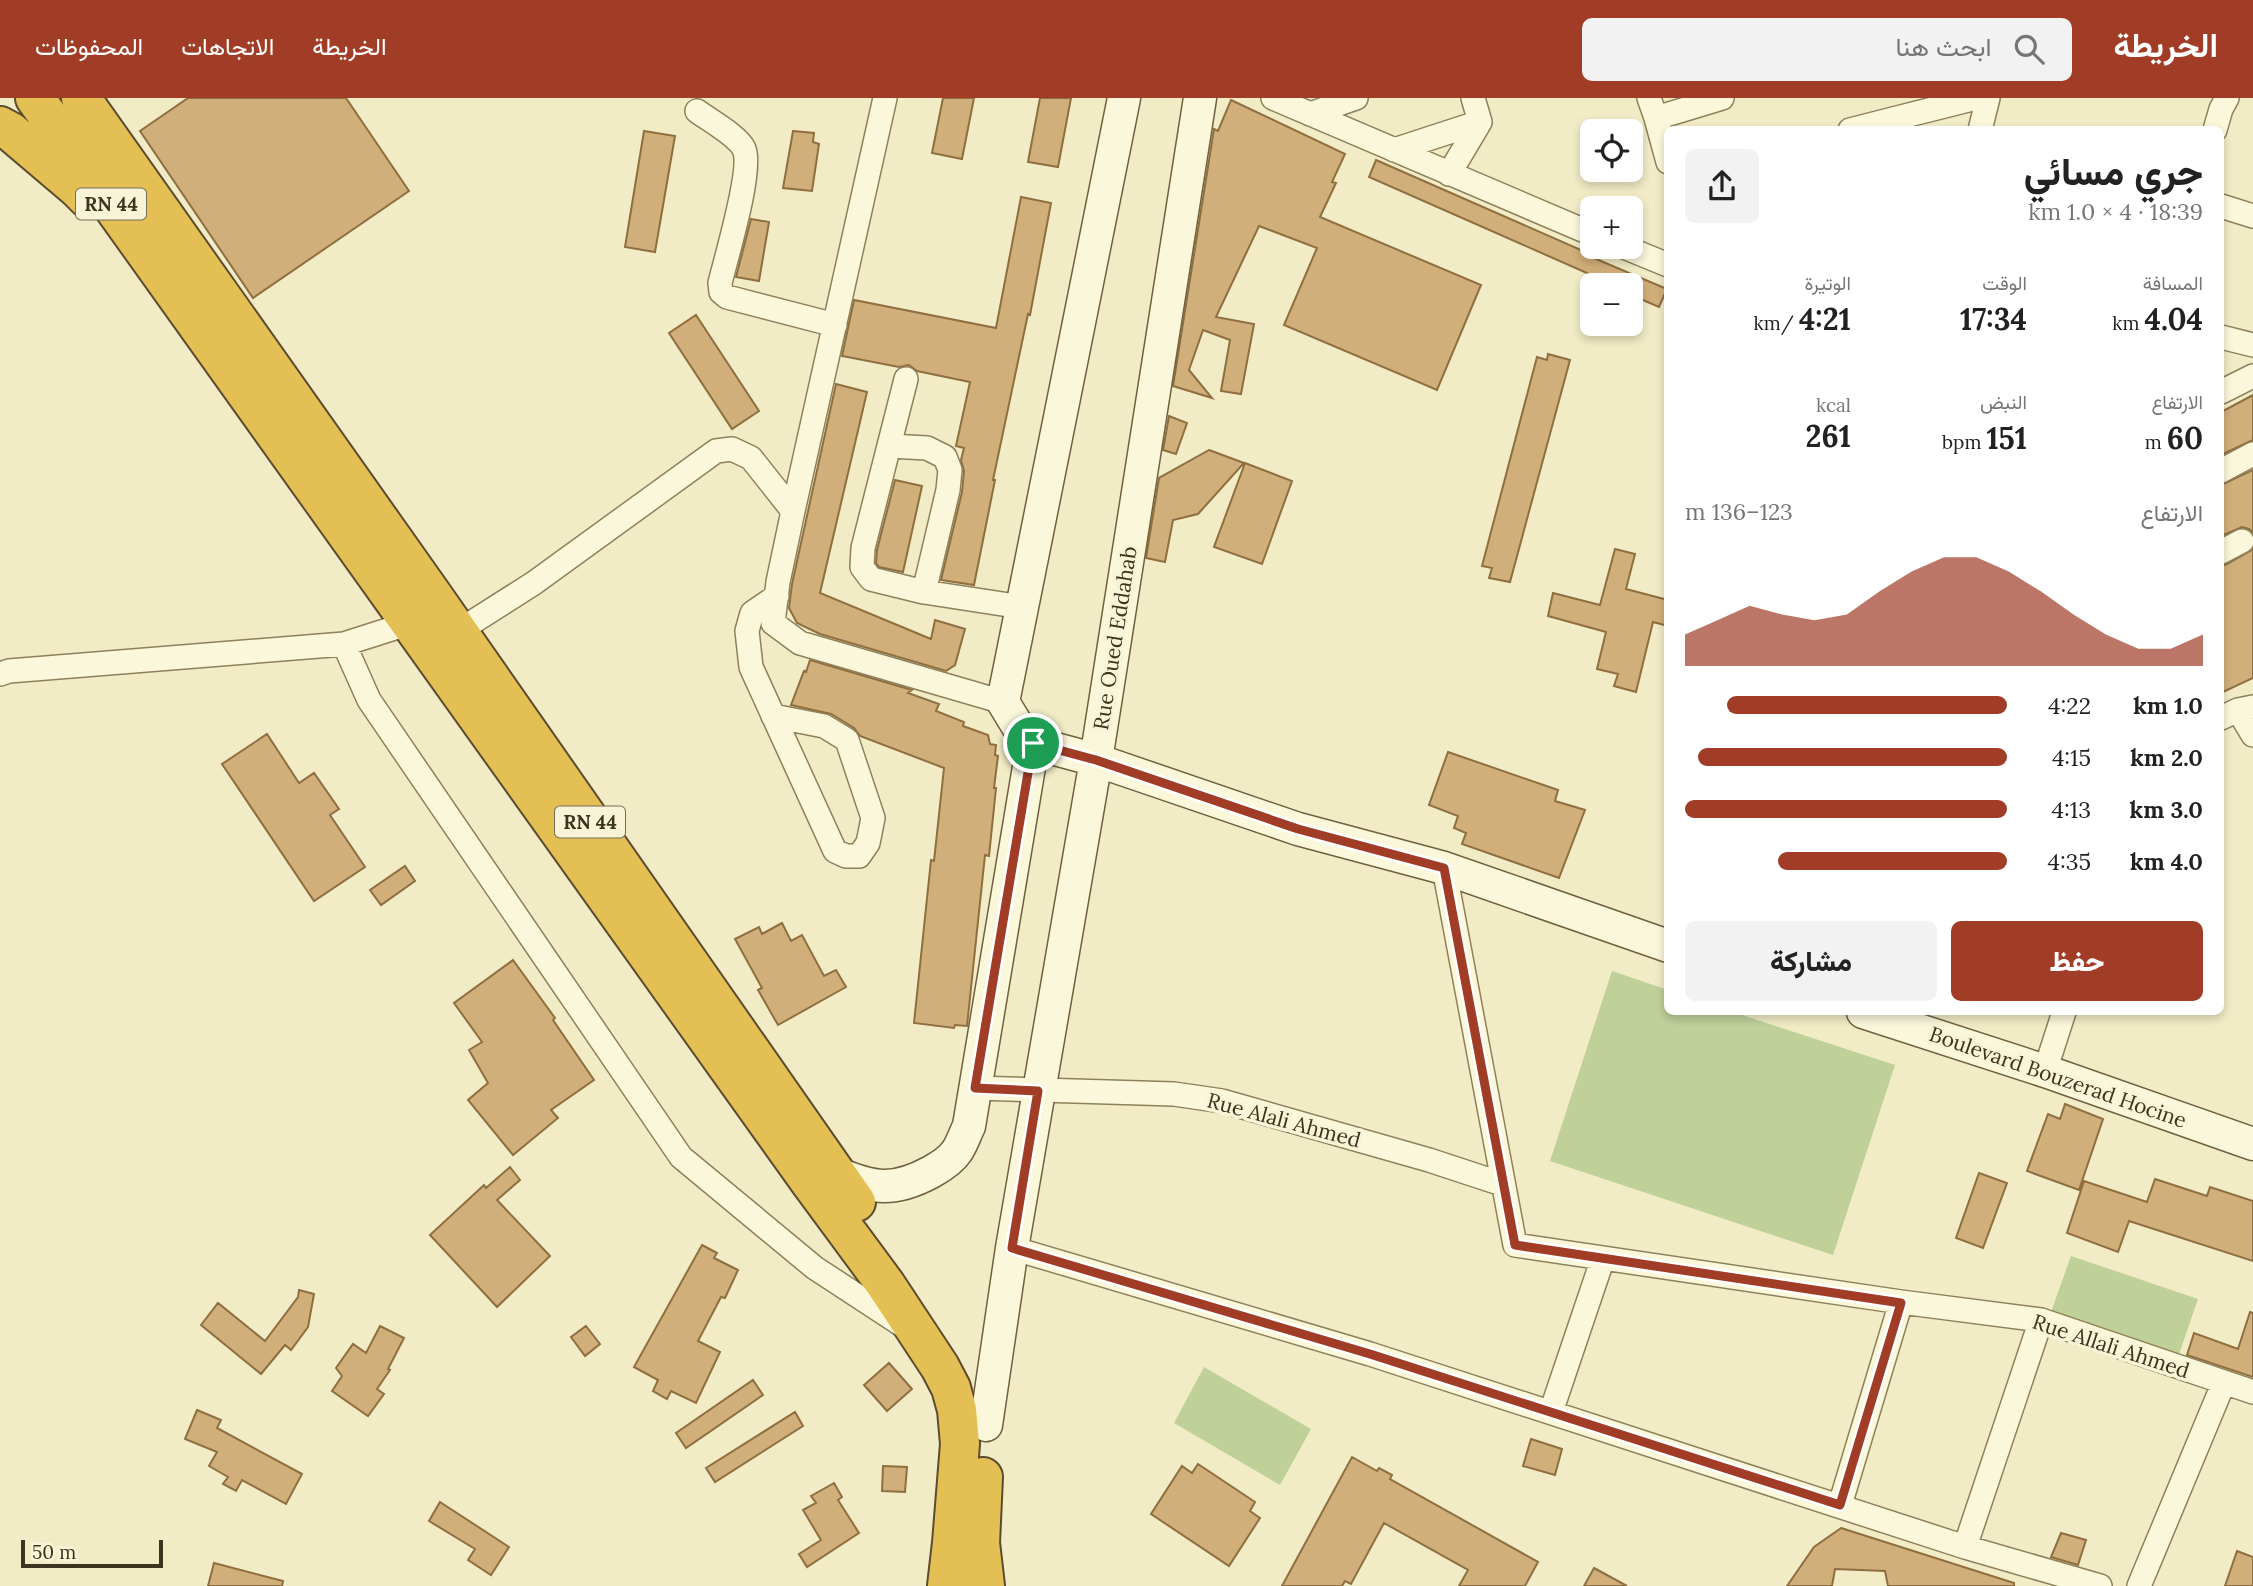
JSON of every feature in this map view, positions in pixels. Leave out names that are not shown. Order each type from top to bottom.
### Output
[{"type":"highway","name":"RN 44","points":[[35,98],[886,1285],[940,1367],[951,1388],[960,1427],[953,1543],[947,1586]]},
{"type":"highway","name":"RN 44","points":[[81,98],[958,1350],[980,1395],[986,1425],[980,1543],[985,1586]]},
{"type":"highway","points":[[106,98],[152,200]]},
{"type":"highway","points":[[0,126],[11,132],[77,188],[186,311]]},
{"type":"main road","points":[[1124,98],[1003,702],[1017,725],[1033,743],[1096,760],[1298,829],[1444,868],[1664,945]]},
{"type":"main road","name":"Rue Oued Eddahab","points":[[986,1425],[1012,1248],[1096,760],[1200,98]]},
{"type":"main road","points":[[836,1173],[859,1182],[884,1187],[912,1182],[936,1169],[957,1152],[969,1126],[1033,743]]},
{"type":"main road","name":"Boulevard Bouzerad Hocine","points":[[1872,1015],[2251,1137]]},
{"type":"street","points":[[885,98],[793,512],[773,623],[800,643],[1003,702]]},
{"type":"street","points":[[1274,98],[1580,228]]},
{"type":"street","points":[[1310,114],[1356,98]]},
{"type":"street","points":[[1449,174],[1480,122],[1473,98]]},
{"type":"street","points":[[1664,148],[1652,108],[1722,98]]},
{"type":"street","points":[[1875,126],[1976,98]]},
{"type":"street","points":[[1981,126],[1989,98]]},
{"type":"street","points":[[2216,126],[2227,98]]},
{"type":"street","points":[[697,111],[739,141],[746,155],[745,175],[720,283],[721,292],[727,297],[835,325]]},
{"type":"street","points":[[1394,150],[1480,122]]},
{"type":"street","points":[[2224,207],[2253,216]]},
{"type":"street","points":[[1643,255],[1664,263]]},
{"type":"street","points":[[2224,338],[2253,345]]},
{"type":"street","points":[[2224,390],[2253,376]]},
{"type":"street","points":[[906,379],[863,548],[862,567],[871,579],[924,592],[1022,607]]},
{"type":"street","points":[[890,446],[927,448],[945,457],[950,470],[948,490],[924,592]]},
{"type":"street","points":[[457,632],[534,583],[716,452],[732,449],[751,458],[793,512]]},
{"type":"street","points":[[2224,469],[2253,454]]},
{"type":"street","points":[[2224,550],[2242,541]]},
{"type":"street","points":[[773,716],[824,726],[846,740],[873,818],[868,843],[859,856],[846,856],[835,851],[773,716],[751,667],[747,631],[752,613],[777,596]]},
{"type":"street","points":[[0,674],[344,644],[410,623]]},
{"type":"street","points":[[344,644],[369,700],[681,1157],[815,1268],[920,1337]]},
{"type":"street","points":[[2237,712],[2253,735]]},
{"type":"street","name":"Rue Allali Ahmed","points":[[1444,868],[1515,1245],[1901,1303],[2041,1320],[2253,1392]]},
{"type":"street","points":[[2045,1071],[2063,1015]]},
{"type":"street","name":"Rue Alali Ahmed","points":[[975,1088],[1174,1094],[1222,1101],[1429,1160],[1502,1184]]},
{"type":"street","points":[[1012,1248],[1370,1354],[1965,1547],[2100,1586]]},
{"type":"street","points":[[1551,1412],[1603,1258]]},
{"type":"street","points":[[1840,1505],[1901,1303]]},
{"type":"street","points":[[1965,1547],[2041,1320]]},
{"type":"street","points":[[2139,1586],[2224,1382]]},
{"type":"green space","points":[[1612,971],[1664,989],[1664,1015],[1742,1015],[1895,1065],[1833,1255],[1550,1161]]},
{"type":"green space","points":[[2071,1256],[2198,1299],[2178,1357],[2051,1312]]},
{"type":"green space","points":[[1204,1367],[1311,1429],[1280,1485],[1174,1423]]},
{"type":"building","points":[[188,98],[346,98],[409,191],[253,298],[140,131]]},
{"type":"building","points":[[943,98],[974,98],[962,159],[932,153]]},
{"type":"building","points":[[1040,98],[1071,98],[1058,167],[1028,162]]},
{"type":"building","points":[[1231,100],[1345,154],[1332,182],[1336,183],[1320,217],[1481,285],[1437,390],[1284,325],[1317,248],[1259,226],[1216,317],[1254,324],[1241,394],[1221,391],[1230,340],[1203,330],[1189,370],[1212,398],[1173,386],[1214,129],[1218,131]]},
{"type":"building","points":[[644,131],[675,136],[655,252],[625,247]]},
{"type":"building","points":[[793,131],[814,133],[813,142],[819,144],[812,191],[783,188]]},
{"type":"building","points":[[1376,160],[1580,250],[1580,259],[1596,259],[1629,273],[1587,273],[1369,177]]},
{"type":"building","points":[[1021,197],[1051,203],[1030,315],[1028,314],[993,480],[974,585],[941,580],[962,492],[964,471],[961,460],[964,448],[956,446],[970,382],[917,371],[909,365],[899,367],[842,356],[854,300],[996,328]]},
{"type":"building","points":[[751,219],[769,222],[759,281],[736,277]]},
{"type":"building","points":[[1643,279],[1664,288],[1659,307],[1643,300]]},
{"type":"building","points":[[696,315],[759,411],[732,429],[669,333]]},
{"type":"building","points":[[1548,354],[1570,360],[1510,582],[1489,578],[1492,568],[1482,566],[1537,357],[1547,360]]},
{"type":"building","points":[[836,384],[867,392],[820,593],[931,639],[935,620],[965,629],[955,665],[946,671],[820,634],[797,623],[789,608]]},
{"type":"building","points":[[2253,395],[2253,440],[2224,454],[2224,410]]},
{"type":"building","points":[[1169,416],[1187,423],[1176,454],[1163,450]]},
{"type":"building","points":[[1209,450],[1244,463],[1198,514],[1173,520],[1165,562],[1146,558],[1159,478]]},
{"type":"building","points":[[1245,463],[1292,481],[1262,564],[1214,547]]},
{"type":"building","points":[[2253,470],[2253,533],[2242,527],[2224,535],[2224,484]]},
{"type":"building","points":[[895,480],[922,486],[903,572],[879,567],[876,563]]},
{"type":"building","points":[[1615,549],[1635,554],[1626,589],[1664,599],[1664,625],[1653,622],[1636,692],[1614,686],[1618,674],[1597,669],[1606,632],[1548,616],[1553,593],[1600,605]]},
{"type":"building","points":[[2253,549],[2253,678],[2224,692],[2224,565]]},
{"type":"building","points":[[810,660],[912,690],[908,693],[939,704],[936,711],[964,722],[963,726],[988,735],[990,744],[996,745],[996,788],[989,856],[985,855],[967,1026],[955,1025],[954,1028],[914,1023],[931,860],[934,861],[944,768],[860,736],[854,728],[831,714],[791,705]]},
{"type":"building","points":[[267,734],[299,783],[314,773],[339,809],[330,815],[365,867],[314,901],[222,764]]},
{"type":"building","points":[[1448,752],[1558,790],[1555,801],[1585,810],[1559,878],[1462,844],[1466,833],[1454,828],[1458,816],[1429,805]]},
{"type":"building","points":[[405,866],[415,881],[381,905],[370,890]]},
{"type":"building","points":[[782,923],[791,941],[802,935],[824,976],[836,970],[846,987],[778,1025],[758,990],[762,988],[735,939],[759,927],[762,934]]},
{"type":"building","points":[[513,960],[555,1018],[553,1020],[594,1080],[551,1110],[558,1118],[513,1155],[468,1100],[488,1083],[469,1050],[482,1042],[454,1003]]},
{"type":"building","points":[[2065,1104],[2103,1119],[2079,1190],[2027,1171],[2048,1114],[2060,1119]]},
{"type":"building","points":[[510,1167],[520,1180],[497,1200],[550,1256],[497,1307],[430,1235],[484,1185],[486,1188]]},
{"type":"building","points":[[1979,1173],[2007,1183],[1983,1248],[1956,1238]]},
{"type":"building","points":[[2155,1179],[2207,1196],[2210,1187],[2253,1201],[2253,1261],[2129,1221],[2118,1252],[2067,1233],[2084,1181],[2147,1202]]},
{"type":"building","points":[[702,1245],[717,1253],[714,1258],[738,1270],[725,1298],[721,1297],[698,1341],[720,1352],[696,1403],[671,1391],[667,1399],[653,1391],[658,1380],[634,1367]]},
{"type":"building","points":[[299,1290],[314,1294],[308,1327],[291,1350],[285,1345],[261,1374],[201,1325],[218,1303],[265,1341],[298,1297]]},
{"type":"building","points":[[2250,1312],[2253,1313],[2253,1377],[2187,1355],[2194,1333],[2238,1349]]},
{"type":"building","points":[[380,1326],[404,1338],[388,1369],[390,1370],[377,1389],[384,1394],[368,1416],[332,1391],[342,1376],[336,1368],[353,1344],[366,1353]]},
{"type":"building","points":[[586,1326],[600,1344],[585,1356],[571,1337]]},
{"type":"building","points":[[889,1363],[912,1389],[887,1411],[864,1385]]},
{"type":"building","points":[[753,1380],[763,1395],[686,1448],[676,1433]]},
{"type":"building","points":[[197,1410],[221,1420],[217,1428],[302,1474],[286,1504],[242,1480],[236,1491],[223,1484],[228,1477],[209,1466],[217,1452],[185,1439]]},
{"type":"building","points":[[795,1412],[803,1426],[715,1482],[706,1468]]},
{"type":"building","points":[[1531,1439],[1562,1449],[1555,1475],[1523,1466]]},
{"type":"building","points":[[1352,1457],[1377,1471],[1379,1468],[1392,1475],[1390,1479],[1538,1562],[1525,1586],[1459,1586],[1468,1570],[1384,1523],[1351,1584],[1345,1581],[1342,1586],[1282,1586]]},
{"type":"building","points":[[1198,1464],[1255,1502],[1250,1511],[1260,1518],[1229,1566],[1151,1514],[1182,1466],[1192,1473]]},
{"type":"building","points":[[883,1466],[907,1467],[905,1492],[882,1491]]},
{"type":"building","points":[[834,1483],[842,1497],[838,1500],[859,1533],[807,1567],[799,1554],[821,1540],[803,1510],[816,1503],[811,1496]]},
{"type":"building","points":[[440,1502],[509,1547],[491,1575],[468,1560],[475,1549],[429,1521]]},
{"type":"building","points":[[1841,1528],[2014,1583],[2014,1586],[1888,1586],[1885,1571],[1835,1569],[1832,1586],[1787,1586],[1814,1547]]},
{"type":"building","points":[[2061,1533],[2086,1540],[2078,1565],[2051,1557]]},
{"type":"building","points":[[2237,1551],[2253,1557],[2253,1586],[2225,1586]]},
{"type":"building","points":[[214,1563],[283,1581],[282,1586],[208,1586]]},
{"type":"building","points":[[1594,1568],[1627,1586],[1584,1586]]},
{"type":"route","points":[[1033,743],[1096,760],[1298,829],[1444,868],[1515,1245],[1901,1303],[1840,1505],[1370,1354],[1012,1248],[1038,1091],[975,1088],[1033,743]]}]
